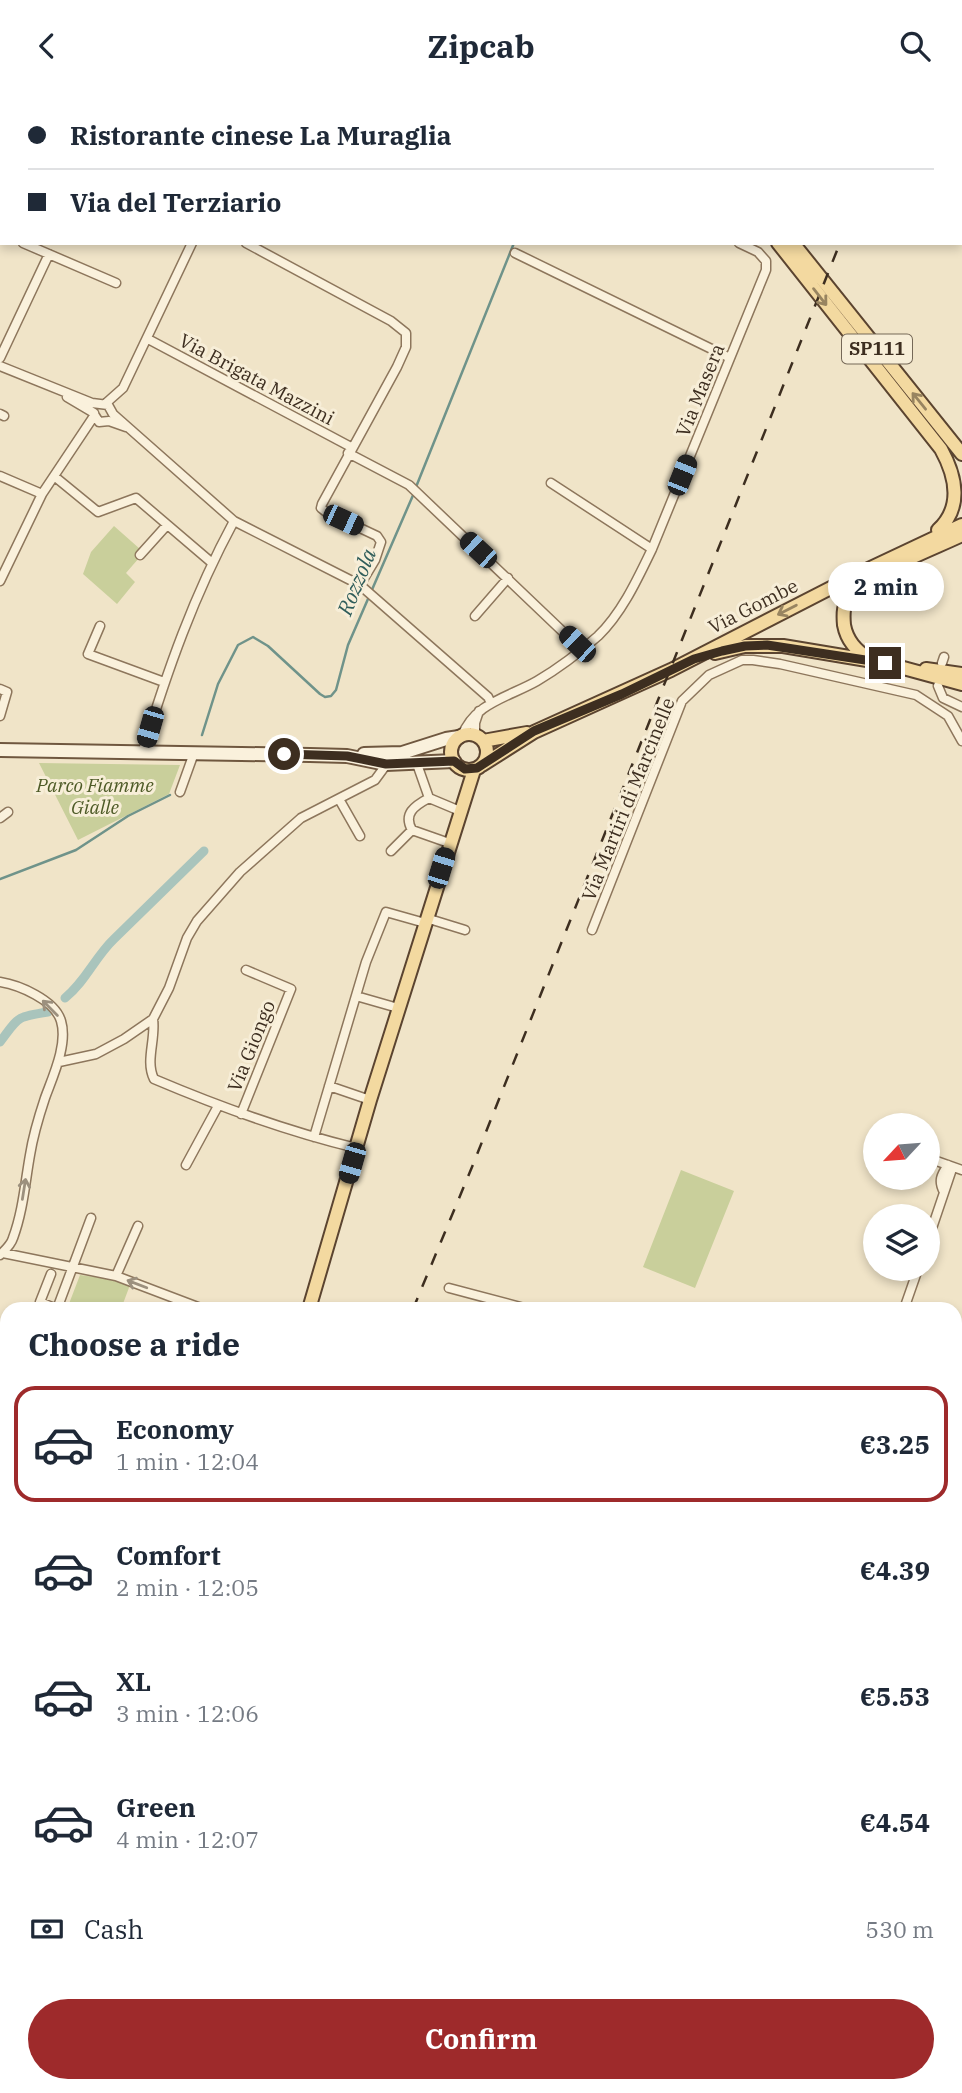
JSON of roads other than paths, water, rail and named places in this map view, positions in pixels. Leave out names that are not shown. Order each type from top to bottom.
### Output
[{"type":"main road","name":"SP111","points":[[780,245],[962,477]]},
{"type":"main road","name":"SP111","points":[[795,245],[962,454]]},
{"type":"main road","name":"SP111","points":[[885,561],[941,529],[954,517],[960,500],[959,487],[941,449]]},
{"type":"main road","name":"Via Gombe","points":[[534,731],[675,669],[848,579],[962,525]]},
{"type":"main road","points":[[936,547],[962,525]]},
{"type":"main road","points":[[847,637],[844,608],[852,593],[871,579],[962,535]]},
{"type":"main road","points":[[848,579],[836,601],[842,626],[859,653],[871,660]]},
{"type":"main road","points":[[694,659],[745,646],[767,645],[871,660],[911,669],[934,669],[959,682]]},
{"type":"main road","points":[[0,750],[347,756],[405,753],[460,736],[479,738],[534,731]]},
{"type":"main road","points":[[347,756],[386,764],[456,764],[465,769],[478,767],[504,753],[534,731]]},
{"type":"main road","points":[[460,736],[452,748],[462,775],[461,809]]},
{"type":"main road","points":[[311,1302],[449,843],[478,767],[488,753],[479,738]]},
{"type":"main road","points":[[461,809],[483,774],[504,753]]},
{"type":"street","points":[[28,245],[116,283]]},
{"type":"street","points":[[78,437],[109,418],[191,245]]},
{"type":"street","points":[[250,245],[391,321],[406,333],[406,347],[397,367],[321,508],[377,536],[381,542],[360,585]]},
{"type":"street","name":"Via Masera","points":[[460,736],[466,724],[480,710],[537,681],[599,634],[638,577],[652,549],[766,270],[766,261],[758,252],[743,245]]},
{"type":"street","points":[[515,253],[730,358]]},
{"type":"street","points":[[0,358],[49,254]]},
{"type":"street","name":"Via Brigata Mazzini","points":[[148,339],[409,485],[581,649]]},
{"type":"street","points":[[0,366],[98,410],[130,428],[234,521],[360,585],[488,697],[491,703]]},
{"type":"street","points":[[0,581],[42,494],[78,437],[98,410],[123,388]]},
{"type":"street","points":[[98,410],[109,418]]},
{"type":"street","points":[[54,475],[98,512],[136,498],[211,562]]},
{"type":"street","points":[[0,476],[42,494]]},
{"type":"street","points":[[551,483],[652,549]]},
{"type":"street","points":[[144,751],[164,682],[187,619],[211,562],[234,521]]},
{"type":"street","points":[[140,555],[167,525]]},
{"type":"street","points":[[475,616],[508,578]]},
{"type":"street","points":[[100,626],[88,654],[164,682]]},
{"type":"street","name":"Via Martiri di Marcinelle","points":[[592,930],[682,701],[694,688],[723,667],[742,660],[753,660],[916,695],[948,716],[962,741]]},
{"type":"street","points":[[938,686],[943,698],[962,707]]},
{"type":"street","points":[[0,689],[8,692],[0,716]]},
{"type":"street","points":[[479,738],[475,723],[480,710]]},
{"type":"street","points":[[180,792],[194,753]]},
{"type":"street","points":[[59,1062],[96,1053],[124,1039],[153,1019],[169,988],[187,938],[205,911],[240,872],[301,818],[375,780],[386,764],[405,753],[421,764],[429,797]]},
{"type":"street","points":[[429,797],[461,809]]},
{"type":"street","points":[[412,831],[408,816],[419,803],[429,797]]},
{"type":"street","points":[[339,799],[360,836]]},
{"type":"street","points":[[0,818],[8,812]]},
{"type":"street","points":[[412,831],[449,843]]},
{"type":"street","points":[[391,851],[412,831]]},
{"type":"street","points":[[314,1137],[366,962],[386,912],[465,930]]},
{"type":"street","name":"Via Giongo","points":[[241,1114],[291,989],[246,969]]},
{"type":"street","points":[[0,982],[34,993],[61,1019],[59,1062],[44,1100],[30,1151],[21,1210],[12,1242],[1,1254]]},
{"type":"street","points":[[356,996],[398,1008]]},
{"type":"street","points":[[153,1019],[150,1063],[152,1076],[218,1106],[314,1137],[356,1147]]},
{"type":"street","points":[[329,1086],[370,1100]]},
{"type":"street","points":[[186,1165],[218,1106]]},
{"type":"street","points":[[940,1162],[962,1170]]},
{"type":"street","points":[[940,1204],[944,1192],[940,1184],[941,1174],[948,1165]]},
{"type":"street","points":[[60,1302],[91,1218]]},
{"type":"street","points":[[116,1276],[138,1226]]},
{"type":"street","points":[[1,1254],[116,1276],[184,1302]]},
{"type":"street","points":[[40,1302],[51,1274]]},
{"type":"street","points":[[906,1302],[914,1281]]},
{"type":"street","points":[[449,1288],[502,1302]]},
{"type":"waterway","name":"Rozzola","points":[[416,487],[513,245]]},
{"type":"waterway","name":"Rozzola","points":[[202,735],[218,684],[238,645],[253,637],[268,646],[320,694],[331,696],[336,690],[348,645],[414,493]]},
{"type":"waterway","name":"Rozzola","points":[[0,879],[76,850],[128,816],[170,795]]},
{"type":"waterway","points":[[65,998],[107,946],[204,851]]},
{"type":"waterway","points":[[0,1042],[19,1019],[48,1012]]},
{"type":"railway","points":[[416,1302],[839,245]]},
{"type":"park label","name":"Parco Fiamme Gialle","points":[[95,796]]}]
